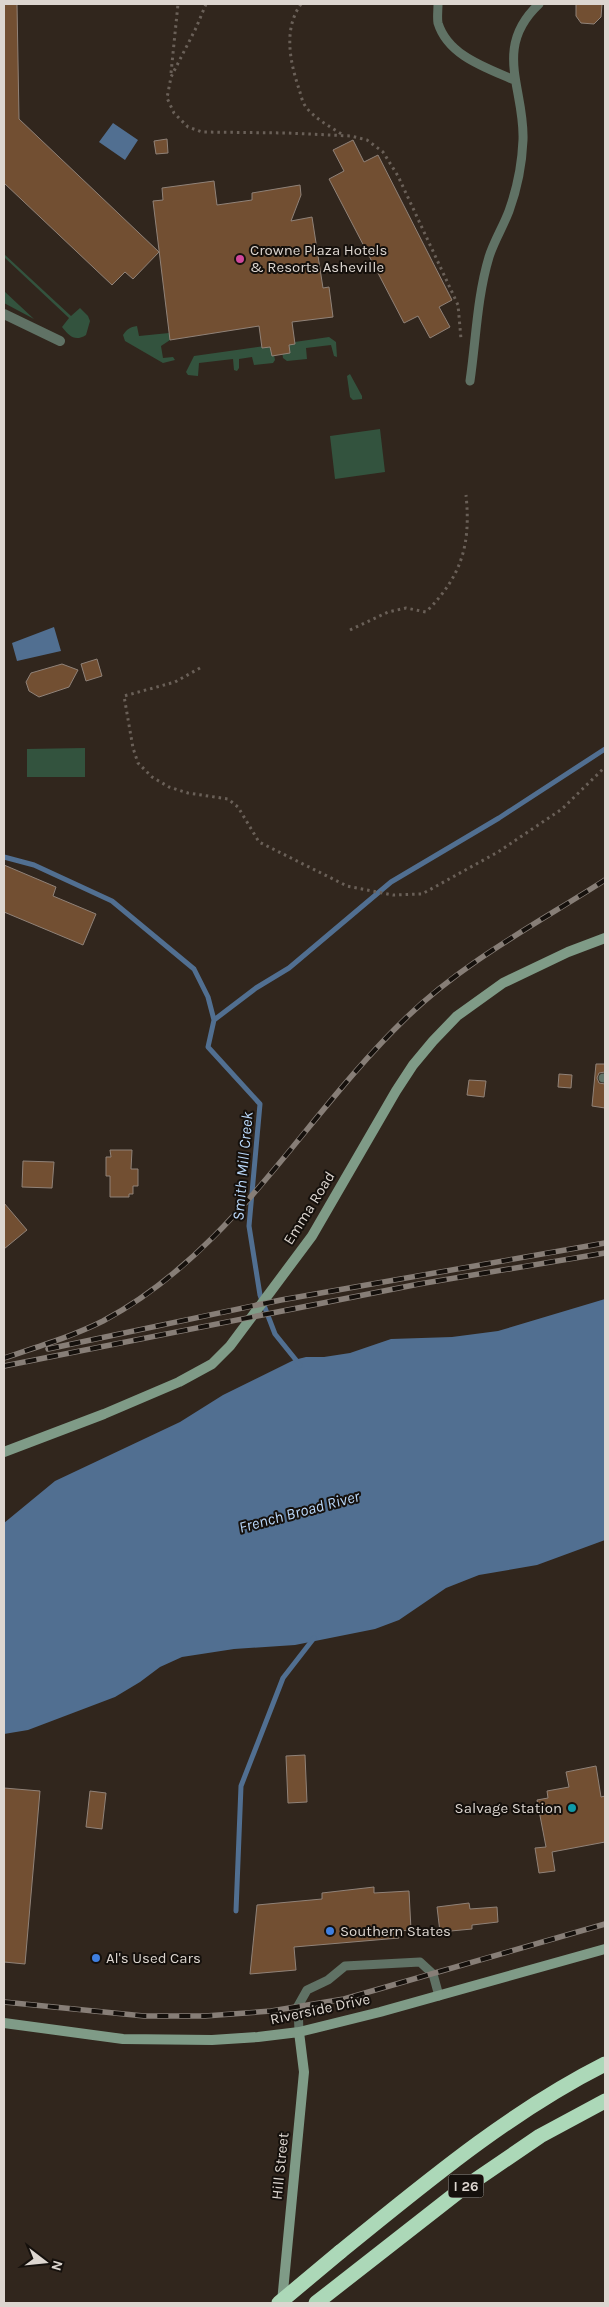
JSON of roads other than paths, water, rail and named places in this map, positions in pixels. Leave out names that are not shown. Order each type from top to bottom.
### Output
[{"type":"highway","name":"I 26","points":[[280,2303],[442,2170],[521,2112],[605,2064]]},
{"type":"highway","name":"I 26","points":[[316,2303],[458,2192],[540,2136],[605,2101]]},
{"type":"main road","name":"Emma Road","points":[[4,1452],[104,1414],[179,1382],[212,1364],[230,1346],[312,1236],[404,1078],[439,1035],[457,1016],[504,983],[568,952],[605,938]]},
{"type":"main road","name":"Riverside Drive","points":[[4,2023],[123,2039],[212,2040],[299,2032],[439,1996],[605,1949]]},
{"type":"main road","name":"Hill Street","points":[[280,2303],[304,2072],[299,2032]]},
{"type":"street","points":[[4,314],[60,342]]},
{"type":"lane","points":[[438,4],[438,22],[445,38],[470,61],[514,80]]},
{"type":"lane","points":[[470,382],[484,278],[489,256],[509,211],[520,165],[523,141],[522,112],[514,80],[514,45],[524,23],[539,4]]},
{"type":"lane","points":[[299,2032],[298,2006],[307,1990],[328,1980],[345,1966],[420,1962],[432,1974],[439,1996]]},
{"type":"water","points":[[113,123],[138,140],[125,160],[99,142]]},
{"type":"water","points":[[54,627],[61,651],[17,661],[12,643]]},
{"type":"water","name":"French Broad River","points":[[605,1299],[605,1540],[537,1565],[479,1575],[446,1588],[399,1620],[375,1629],[295,1645],[234,1649],[182,1657],[160,1667],[115,1697],[28,1730],[4,1734],[4,1523],[55,1481],[180,1422],[223,1395],[294,1360],[350,1353],[391,1339],[452,1337],[498,1331]]},
{"type":"waterway","points":[[214,1020],[256,988],[289,968],[391,882],[499,818],[605,749]]},
{"type":"waterway","name":"Smith Mill Creek","points":[[4,857],[34,865],[112,901],[194,969],[208,997],[214,1020],[208,1047],[260,1104],[249,1226],[260,1295],[275,1334],[300,1365]]},
{"type":"waterway","points":[[236,1911],[241,1786],[283,1678],[314,1638]]},
{"type":"railway","points":[[4,1358],[91,1327],[149,1292],[191,1258],[229,1221],[265,1181],[333,1097],[406,1018],[428,998],[476,961],[605,880]]},
{"type":"railway","points":[[48,1349],[281,1300],[605,1243]]},
{"type":"railway","points":[[4,1366],[419,1284],[605,1253]]},
{"type":"railway","points":[[4,2002],[144,2016],[205,2016],[271,2011],[344,1999],[605,1924]]},
{"type":"place","name":"Crowne Plaza Hotels & Resorts Asheville","points":[[240,259]]},
{"type":"place","name":"Salvage Station","points":[[572,1808]]},
{"type":"place","name":"Southern States","points":[[330,1931]]},
{"type":"place","name":"Al's Used Cars","points":[[96,1958]]}]
